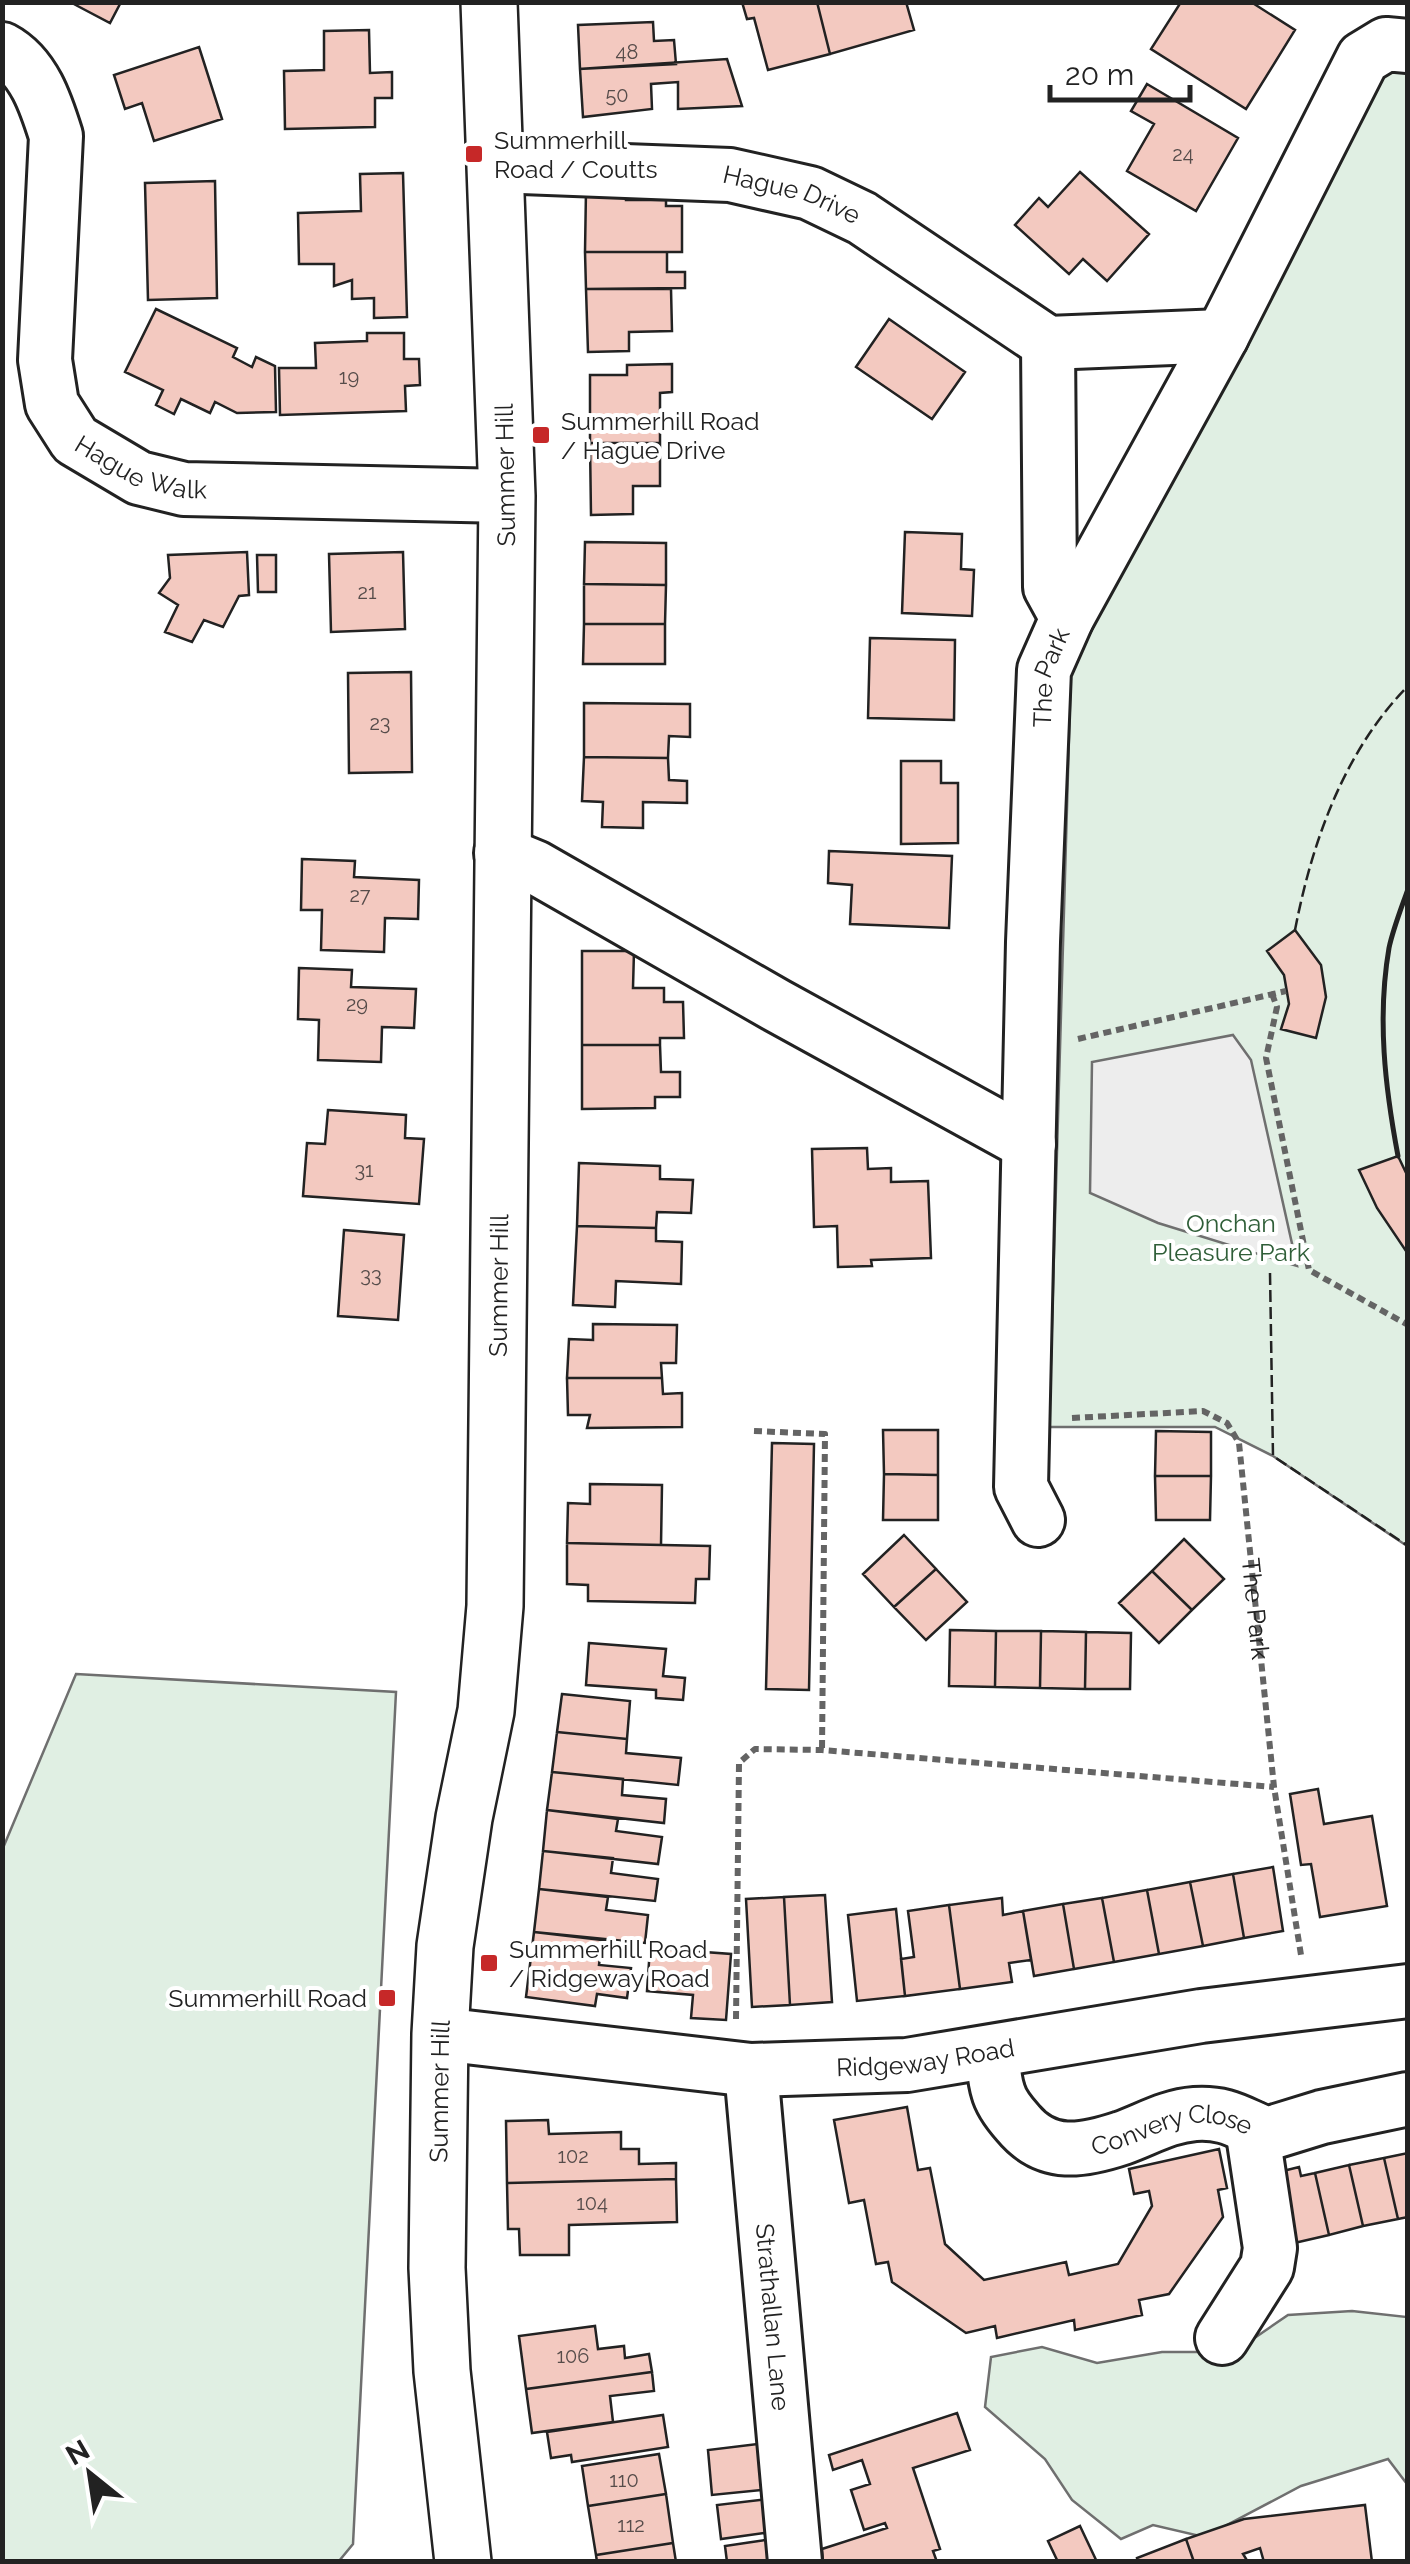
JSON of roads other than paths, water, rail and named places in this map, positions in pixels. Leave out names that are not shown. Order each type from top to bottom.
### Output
[{"type":"main road","name":"Summer Hill","points":[[463,2562],[442,2371],[438,2285],[440,2034],[445,1946],[464,1818],[486,1711],[495,1606],[507,496],[489,2]]},
{"type":"street","name":"The Park","points":[[1038,1520],[1021,1487],[1044,670],[1067,618],[1222,336],[1364,58],[1386,44],[1408,46]]},
{"type":"street","name":"Hague Walk","points":[[2,50],[14,56],[30,76],[45,103],[56,136],[45,360],[52,404],[74,440],[139,478],[184,488],[507,496]]},
{"type":"street","name":"Hague Drive","points":[[497,166],[730,175],[810,193],[862,218],[1048,343]]},
{"type":"street","points":[[1067,618],[1050,586],[1048,343],[1222,336]]},
{"type":"street","points":[[501,853],[535,867],[1029,1144]]},
{"type":"street","name":"Ridgeway Road","points":[[440,2034],[743,2070],[906,2064],[1308,2001],[1408,1992]]},
{"type":"street","name":"Convery Close","points":[[992,2053],[998,2094],[1028,2136],[1045,2146],[1070,2151],[1098,2146],[1149,2125],[1191,2114],[1236,2118],[1267,2134],[1322,2117],[1408,2099]]},
{"type":"street","name":"Strathallan Lane","points":[[743,2070],[795,2562]]},
{"type":"street","points":[[1222,2338],[1267,2267],[1270,2248],[1252,2128]]},
{"type":"place","name":"Summerhill Road / Coutts","points":[[474,154]]},
{"type":"place","name":"Summerhill Road / Hague Drive","points":[[541,435]]},
{"type":"place","name":"Summerhill Road / Ridgeway Road","points":[[489,1963]]},
{"type":"place","name":"Summerhill Road","points":[[387,1998]]},
{"type":"park label","name":"Onchan Pleasure Park","points":[[1231,1238]]}]
